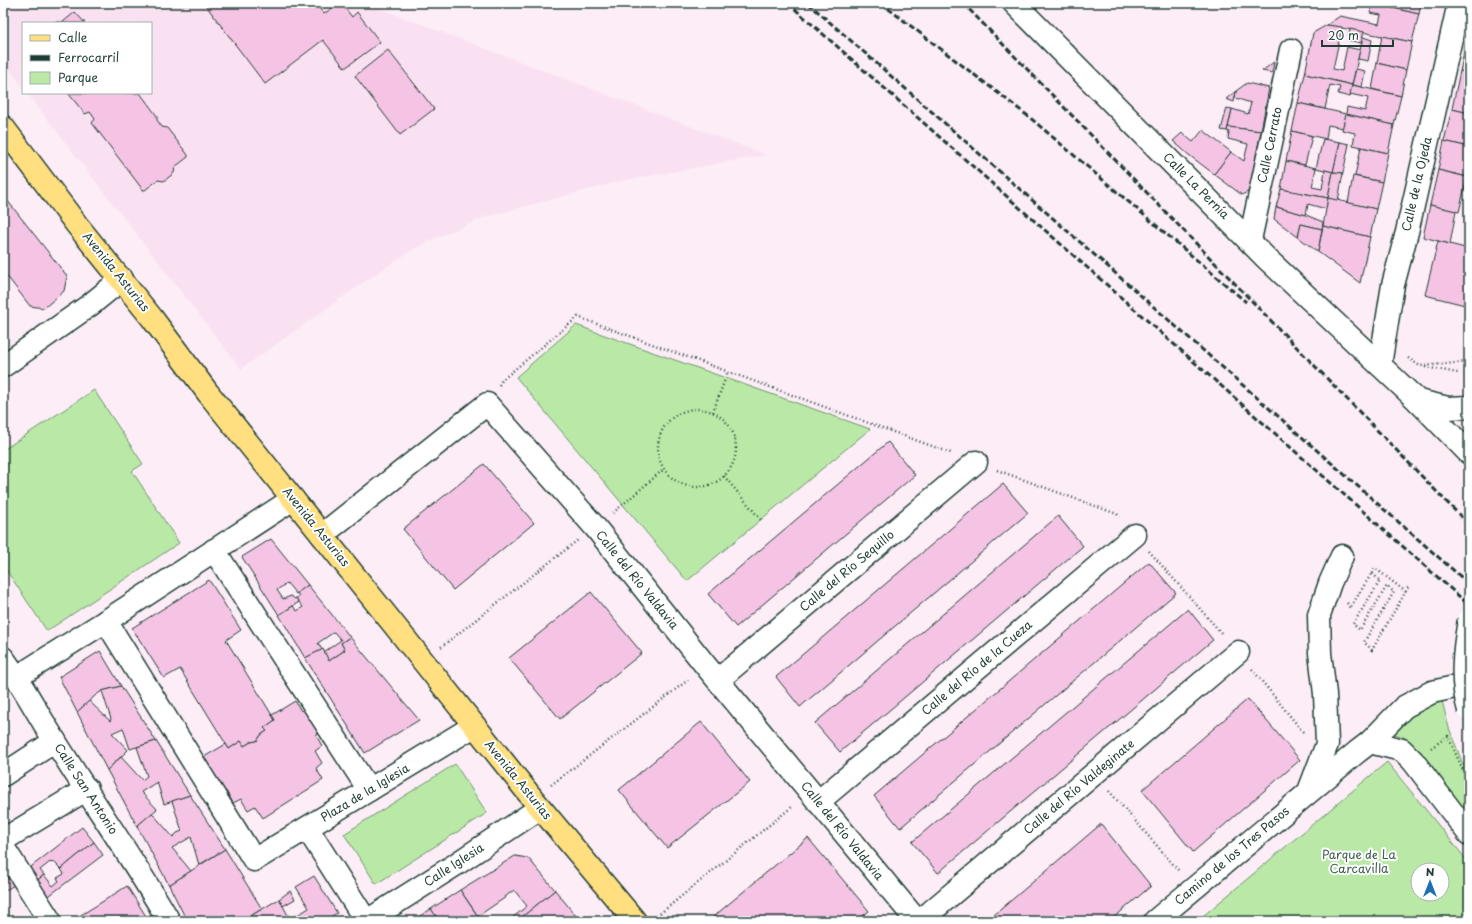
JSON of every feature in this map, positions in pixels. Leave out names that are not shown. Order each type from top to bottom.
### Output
[{"type":"main road","name":"Avenida Asturias","points":[[3,127],[77,225],[122,279],[208,393],[536,804],[635,921]]},
{"type":"street","name":"Calle La Pernía","points":[[1014,3],[1250,240],[1266,258],[1418,401],[1469,453]]},
{"type":"street","name":"Calle de la Ojeda","points":[[1380,366],[1393,285],[1459,3]]},
{"type":"street","name":"Calle Cerrato","points":[[1250,240],[1291,50]]},
{"type":"street","points":[[3,366],[90,305],[122,279]]},
{"type":"street","points":[[1418,401],[1448,408],[1469,407]]},
{"type":"street","name":"Calle del Río Valdavia","points":[[322,535],[487,404],[595,527],[712,673],[917,921]]},
{"type":"street","name":"Calle del Río Sequillo","points":[[712,673],[976,462]]},
{"type":"street","points":[[17,677],[293,499]]},
{"type":"street","name":"Calle del Río de la Cueza","points":[[814,797],[1135,535]]},
{"type":"street","points":[[214,550],[369,790]]},
{"type":"street","name":"Camino de los Tres Pasos","points":[[1309,792],[1327,744],[1326,694],[1320,653],[1319,615],[1330,582],[1342,556]]},
{"type":"street","points":[[1469,620],[1464,660],[1466,699],[1469,710]]},
{"type":"street","name":"Plaza de la Iglesia","points":[[106,621],[254,860],[474,726]]},
{"type":"street","name":"Calle del Río Valdeginate","points":[[920,921],[1238,652]]},
{"type":"street","name":"Calle San Antonio","points":[[3,658],[17,677],[55,741],[87,789],[169,921]]},
{"type":"street","name":"Camino de los Tres Pasos","points":[[1155,921],[1370,742],[1404,707],[1432,692],[1469,685]]},
{"type":"street","points":[[3,775],[55,741]]},
{"type":"street","points":[[1370,742],[1402,750],[1413,761],[1469,834]]},
{"type":"street","points":[[3,840],[87,789]]},
{"type":"street","name":"Calle Iglesia","points":[[367,921],[461,862],[536,804]]},
{"type":"street","points":[[307,828],[367,921]]},
{"type":"street","points":[[3,847],[50,921]]},
{"type":"path","points":[[1383,341],[1420,366],[1458,373]]},
{"type":"path","points":[[1420,366],[1469,362]]},
{"type":"path","points":[[713,412],[728,371]]},
{"type":"path","points":[[701,409],[713,412],[724,419],[731,429],[735,441],[736,454],[732,466],[724,476],[715,482],[704,486],[692,487],[681,484],[671,478],[664,469],[658,458],[657,445],[660,433],[667,422],[676,414],[688,410],[701,409]]},
{"type":"path","points":[[423,661],[623,505],[664,469]]},
{"type":"path","points":[[724,476],[761,520]]},
{"type":"path","points":[[1330,582],[1350,608],[1375,568],[1406,592]]},
{"type":"path","points":[[1372,574],[1380,581],[1353,624],[1360,630],[1387,586],[1394,592],[1364,642],[1372,650],[1409,586]]},
{"type":"path","points":[[536,804],[712,673]]},
{"type":"path","points":[[1413,761],[1448,736],[1466,777],[1469,776]]},
{"type":"path","points":[[1094,774],[1194,888]]},
{"type":"path","points":[[656,916],[814,797]]},
{"type":"shaded area","points":[[3,3],[365,3],[766,155],[621,181],[485,217],[424,243],[377,273],[241,369],[28,94],[152,94],[152,22],[22,22],[22,86],[3,61]]},
{"type":"green space","points":[[576,325],[870,429],[687,581],[516,377]]},
{"type":"green space","points":[[94,390],[143,464],[132,471],[179,543],[47,631],[3,565],[3,557],[7,554],[3,547],[3,450]]},
{"type":"green space","points":[[1442,701],[1449,728],[1462,762],[1469,773],[1469,819],[1405,738],[1388,731],[1423,709]]},
{"type":"green space","name":"Parque de La Carcavilla","points":[[1387,762],[1469,863],[1469,921],[1197,921]]},
{"type":"green space","points":[[455,764],[487,813],[376,884],[344,834]]},
{"type":"building","points":[[204,3],[315,3],[324,14],[341,3],[352,17],[357,12],[380,42],[345,68],[323,40],[265,84]]},
{"type":"building","points":[[1372,3],[1419,14],[1412,42],[1327,25],[1340,16],[1379,24],[1381,15],[1370,13]]},
{"type":"building","points":[[1385,3],[1421,3],[1419,14],[1385,6]]},
{"type":"building","points":[[75,12],[84,22],[63,22]]},
{"type":"building","points":[[1327,25],[1342,27],[1333,69],[1342,71],[1347,47],[1360,50],[1352,85],[1305,74],[1313,33]]},
{"type":"building","points":[[1350,29],[1364,32],[1361,43],[1348,40]]},
{"type":"building","points":[[1382,36],[1412,42],[1406,70],[1377,63]]},
{"type":"building","points":[[1469,36],[1469,73],[1460,71]]},
{"type":"building","points":[[1363,37],[1372,40],[1368,61],[1358,59]]},
{"type":"building","points":[[388,50],[434,109],[400,135],[355,76]]},
{"type":"building","points":[[1274,62],[1272,73],[1262,71]]},
{"type":"building","points":[[1377,63],[1406,70],[1401,96],[1372,89]]},
{"type":"building","points":[[1356,69],[1365,71],[1362,87],[1352,85]]},
{"type":"building","points":[[1460,71],[1469,73],[1469,113],[1452,109]]},
{"type":"building","points":[[1305,74],[1352,85],[1350,97],[1338,94],[1340,87],[1330,85],[1325,109],[1298,103]]},
{"type":"building","points":[[1247,83],[1269,88],[1261,131],[1228,127],[1232,109],[1248,114],[1251,103],[1235,98],[1236,91]]},
{"type":"building","points":[[1352,85],[1401,96],[1394,125],[1346,114],[1347,107],[1365,111],[1368,98],[1350,94]]},
{"type":"building","points":[[1236,91],[1234,102],[1226,99]]},
{"type":"building","points":[[69,94],[141,94],[157,116],[157,120],[162,127],[167,128],[188,157],[175,167],[174,173],[164,181],[158,180],[143,190],[92,123],[95,119],[90,112],[85,114]]},
{"type":"building","points":[[1298,103],[1346,114],[1343,128],[1328,125],[1326,139],[1292,131]]},
{"type":"building","points":[[1227,108],[1232,109],[1227,131],[1221,130]]},
{"type":"building","points":[[1452,109],[1469,113],[1469,147],[1444,141]]},
{"type":"building","points":[[1346,114],[1394,125],[1388,153],[1353,145],[1355,133],[1342,130]]},
{"type":"building","points":[[1228,127],[1261,131],[1249,191],[1242,195],[1214,174],[1231,152],[1244,161],[1248,144],[1228,139]]},
{"type":"building","points":[[1203,130],[1231,152],[1214,174],[1173,141],[1182,133],[1193,142]]},
{"type":"building","points":[[1292,131],[1312,136],[1305,165],[1286,161]]},
{"type":"building","points":[[1323,139],[1340,142],[1333,172],[1316,168]]},
{"type":"building","points":[[1444,141],[1469,147],[1468,177],[1438,170]]},
{"type":"building","points":[[1340,142],[1349,144],[1343,173],[1333,172]]},
{"type":"building","points":[[1361,147],[1388,153],[1382,182],[1355,176]]},
{"type":"building","points":[[1286,161],[1316,168],[1312,187],[1322,189],[1325,170],[1333,172],[1328,198],[1281,189]]},
{"type":"building","points":[[1438,170],[1467,177],[1459,212],[1430,205]]},
{"type":"building","points":[[1333,172],[1343,173],[1338,201],[1328,198]]},
{"type":"building","points":[[1353,176],[1382,182],[1376,209],[1348,203]]},
{"type":"building","points":[[1281,189],[1328,198],[1326,209],[1308,204],[1306,215],[1276,207]]},
{"type":"building","points":[[3,195],[67,276],[64,291],[44,308],[30,306],[3,271]]},
{"type":"building","points":[[1328,198],[1376,209],[1370,237],[1323,226]]},
{"type":"building","points":[[1430,205],[1456,211],[1450,244],[1423,237]]},
{"type":"building","points":[[1276,207],[1306,215],[1323,222],[1322,229],[1301,224],[1298,237],[1274,219]]},
{"type":"building","points":[[1301,224],[1322,229],[1318,252],[1298,237]]},
{"type":"building","points":[[1323,226],[1370,237],[1360,283],[1318,252]]},
{"type":"building","points":[[1438,241],[1469,249],[1469,306],[1425,295]]},
{"type":"building","points":[[888,442],[915,475],[736,627],[708,594]]},
{"type":"building","points":[[484,464],[534,523],[453,590],[403,529]]},
{"type":"building","points":[[1003,484],[1028,513],[800,707],[776,677]]},
{"type":"building","points":[[1058,516],[1083,546],[840,752],[815,723]]},
{"type":"building","points":[[271,539],[308,585],[296,594],[287,583],[277,590],[283,599],[291,596],[295,599],[296,598],[299,602],[279,615],[242,557]]},
{"type":"building","points":[[1149,562],[1176,593],[900,828],[874,796]]},
{"type":"building","points":[[209,580],[241,630],[226,640],[275,720],[264,728],[267,731],[261,735],[257,741],[251,742],[244,746],[241,741],[229,749],[180,669],[164,678],[132,628]]},
{"type":"building","points":[[308,585],[350,637],[341,643],[345,650],[329,661],[324,652],[341,640],[334,632],[318,643],[322,650],[305,658],[279,615],[293,606],[297,611],[303,607],[296,598],[299,596],[297,593]]},
{"type":"building","points":[[591,592],[642,653],[560,719],[509,658]]},
{"type":"building","points":[[1188,609],[1213,640],[938,873],[912,842]]},
{"type":"building","points":[[350,637],[419,720],[365,753],[305,658],[323,649],[329,661],[345,650],[341,643]]},
{"type":"building","points":[[100,651],[121,686],[102,691],[77,712],[59,677]]},
{"type":"building","points":[[121,686],[156,741],[130,749],[123,728],[112,733],[128,750],[107,770],[77,712],[89,701],[110,721],[111,719],[102,691]]},
{"type":"building","points":[[1248,699],[1300,760],[1193,852],[1142,790]]},
{"type":"building","points":[[295,701],[301,711],[307,707],[322,730],[316,735],[322,746],[315,751],[322,763],[316,768],[323,780],[263,818],[255,806],[248,810],[241,799],[233,803],[226,791],[219,796],[204,772],[210,767],[204,757],[226,744],[229,749],[241,741],[244,746],[251,742],[257,741],[261,735],[267,731],[264,728],[275,720],[272,715]]},
{"type":"building","points":[[701,722],[750,782],[667,848],[619,790]]},
{"type":"building","points":[[156,741],[190,795],[164,804],[157,782],[141,792],[157,809],[137,826],[107,770],[121,757],[142,780],[147,776],[137,747]]},
{"type":"building","points":[[190,795],[225,849],[199,865],[191,837],[172,848],[191,871],[169,885],[137,826],[152,813],[173,837],[182,831],[172,801]]},
{"type":"building","points":[[1101,824],[1151,886],[1110,921],[987,921]]},
{"type":"building","points":[[82,827],[94,842],[61,869],[54,862],[50,862],[40,870],[44,875],[35,882],[27,870]]},
{"type":"building","points":[[808,838],[869,911],[856,921],[716,921],[713,917]]},
{"type":"building","points":[[94,842],[103,855],[46,898],[35,882],[44,875],[53,886],[59,881],[57,878],[64,874],[61,869]]},
{"type":"building","points":[[225,849],[262,909],[242,921],[187,921],[169,885]]},
{"type":"building","points":[[515,856],[528,858],[555,890],[517,921],[513,921],[511,919],[527,906],[514,890],[478,916],[460,890]]},
{"type":"building","points":[[314,876],[337,913],[324,921],[292,921],[291,919],[309,908],[296,887]]},
{"type":"building","points":[[9,878],[14,885],[3,892],[3,881]]},
{"type":"building","points":[[127,886],[149,921],[71,921],[94,907]]},
{"type":"building","points":[[460,890],[479,918],[475,921],[439,921],[431,909]]},
{"type":"building","points":[[555,890],[576,916],[571,921],[517,921]]},
{"type":"building","points":[[290,891],[295,899],[283,906],[279,899]]},
{"type":"building","points":[[279,899],[288,915],[278,921],[242,921]]},
{"type":"building","points":[[431,909],[439,920],[412,921]]},
{"type":"railway","points":[[788,3],[1469,605]]},
{"type":"railway","points":[[808,3],[1469,584]]},
{"type":"railway","points":[[881,3],[1028,116],[1246,302]]},
{"type":"railway","points":[[963,3],[1469,525]]}]
